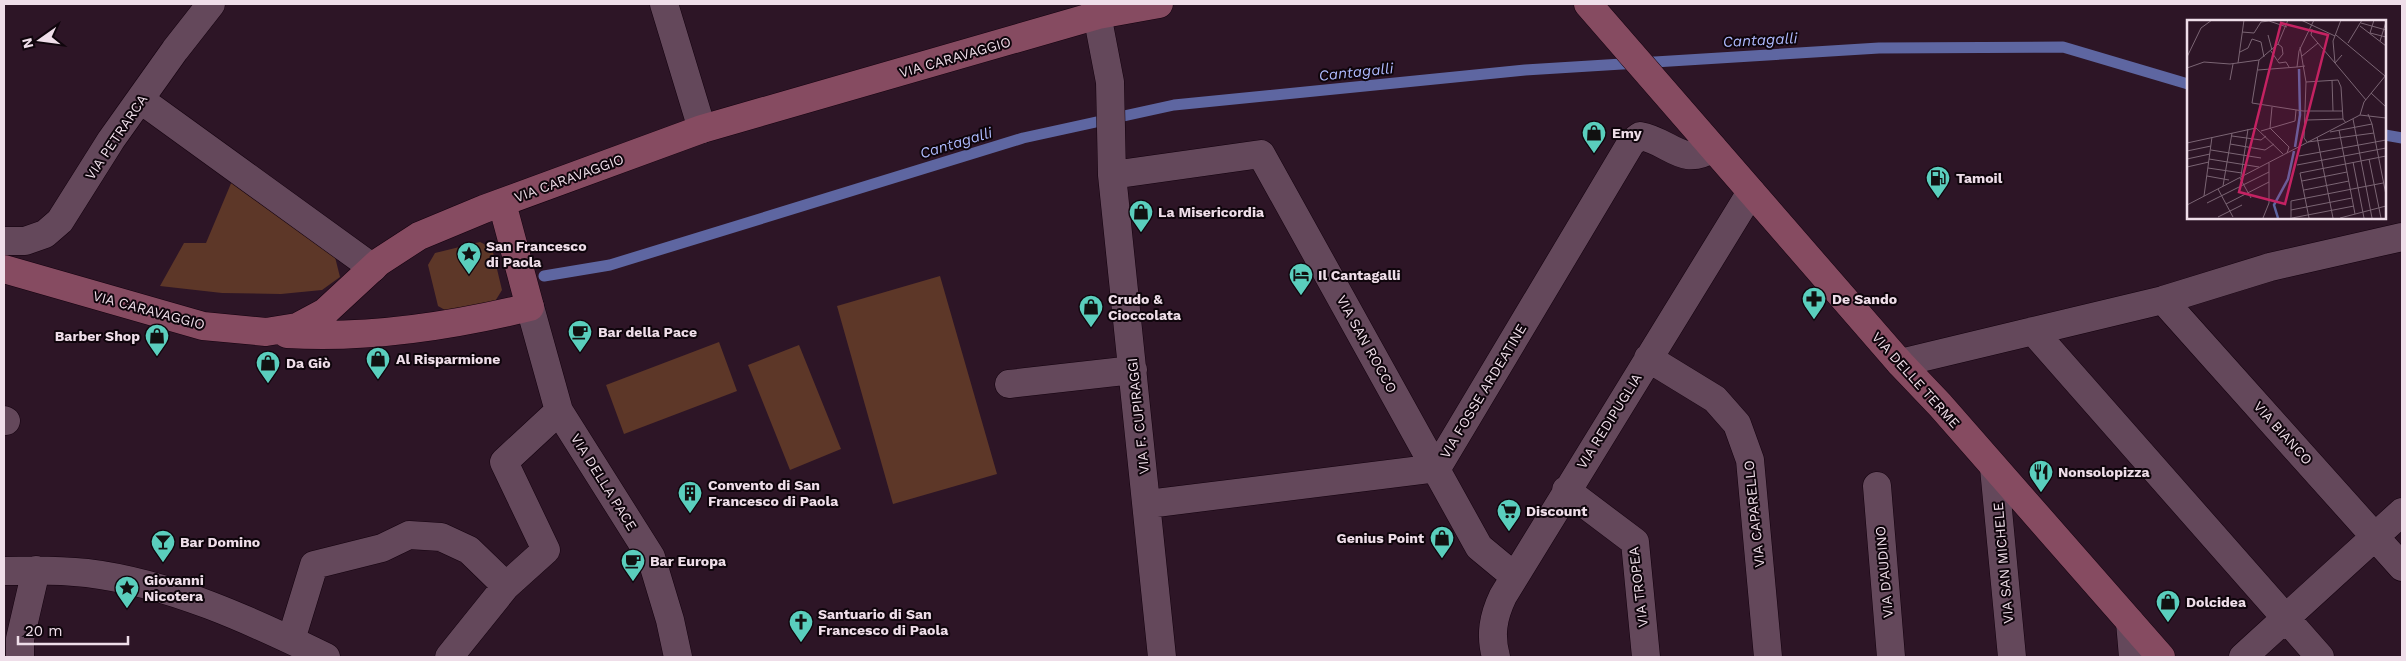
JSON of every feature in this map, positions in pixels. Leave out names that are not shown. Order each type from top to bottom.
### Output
[{"type":"main road","name":"VIA CARAVAGGIO","points":[[4,269],[203,326],[266,332],[297,327],[325,312],[373,268],[419,236],[502,203],[702,129],[1096,10],[1159,4]]},
{"type":"main road","name":"VIA DELLE TERME","points":[[1591,7],[1900,363],[2161,657]]},
{"type":"main road","points":[[266,332],[312,336],[433,327],[472,321],[530,307],[502,203]]},
{"type":"street","name":"VIA PETRARCA","points":[[4,241],[25,241],[45,234],[60,221],[111,140],[175,50],[211,4]]},
{"type":"street","points":[[664,4],[702,129]]},
{"type":"street","name":"VIA F. CUPIRAGGI","points":[[1096,10],[1110,82],[1112,175],[1148,504],[1162,657]]},
{"type":"street","points":[[141,100],[373,268]]},
{"type":"street","name":"VIA FOSSE ARDEATINE","points":[[1148,504],[1437,468],[1630,143],[1640,136],[1652,138],[1680,154],[1694,157],[1713,148]]},
{"type":"street","name":"VIA SAN ROCCO","points":[[1112,175],[1261,154],[1437,468],[1479,547],[1514,576]]},
{"type":"street","name":"VIA REDIPUGLIA","points":[[1496,657],[1492,632],[1495,614],[1514,576],[1751,192]]},
{"type":"street","points":[[1900,363],[2163,300],[2270,267],[2402,237]]},
{"type":"street","name":"VIA BIANCO","points":[[2163,300],[2402,567]]},
{"type":"street","name":"VIA DELLA PACE","points":[[530,307],[559,411],[651,557],[670,620],[678,657]]},
{"type":"street","points":[[2033,331],[2320,657]]},
{"type":"street","name":"VIA CAPARELLO","points":[[1648,358],[1715,399],[1737,424],[1750,460],[1768,657]]},
{"type":"street","points":[[1009,384],[1133,370]]},
{"type":"street","points":[[449,657],[506,586],[546,550],[504,462],[559,411]]},
{"type":"street","name":"VIA SAN MICHELE","points":[[1994,468],[2012,657]]},
{"type":"street","name":"VIA D'AUDINO","points":[[1877,486],[1891,657]]},
{"type":"street","name":"VIA TROPEA","points":[[1566,490],[1635,542],[1646,657]]},
{"type":"street","points":[[2243,657],[2402,512]]},
{"type":"street","points":[[290,640],[314,564],[382,548],[409,536],[441,537],[469,550],[506,586]]},
{"type":"street","points":[[20,657],[20,640],[36,570]]},
{"type":"street","points":[[4,571],[36,570],[88,574],[131,582],[189,598],[326,657]]},
{"type":"street","points":[[2130,622],[2133,657]]},
{"type":"shaded area","points":[[232,181],[335,257],[340,277],[322,290],[281,294],[222,293],[160,286],[184,243],[206,243]]},
{"type":"shaded area","points":[[480,242],[492,248],[502,290],[494,303],[452,314],[438,306],[428,265],[435,253]]},
{"type":"shaded area","points":[[940,276],[997,474],[893,504],[837,306]]},
{"type":"shaded area","points":[[719,342],[737,391],[624,434],[606,385]]},
{"type":"shaded area","points":[[799,345],[841,449],[790,470],[748,365]]},
{"type":"waterway","name":"Cantagalli","points":[[544,276],[610,265],[1023,138],[1174,105],[1525,70],[1879,48],[2063,47],[2187,84]]},
{"type":"waterway","name":"Cantagalli","points":[[2386,135],[2402,138]]},
{"type":"place","name":"Emy","points":[[1594,154]]},
{"type":"place","name":"Tamoil","points":[[1938,199]]},
{"type":"place","name":"La Misericordia","points":[[1141,233]]},
{"type":"place","name":"San Francesco di Paola","points":[[469,275]]},
{"type":"place","name":"Il Cantagalli","points":[[1301,296]]},
{"type":"place","name":"De Sando","points":[[1814,320]]},
{"type":"place","name":"Crudo & Cioccolata","points":[[1091,328]]},
{"type":"place","name":"Bar della Pace","points":[[580,353]]},
{"type":"place","name":"Barber Shop","points":[[157,357]]},
{"type":"place","name":"Al Risparmione","points":[[378,380]]},
{"type":"place","name":"Da Giò","points":[[268,384]]},
{"type":"place","name":"Nonsolopizza","points":[[2041,493]]},
{"type":"place","name":"Convento di San Francesco di Paola","points":[[690,514]]},
{"type":"place","name":"Discount","points":[[1509,532]]},
{"type":"place","name":"Genius Point","points":[[1442,559]]},
{"type":"place","name":"Bar Domino","points":[[163,563]]},
{"type":"place","name":"Bar Europa","points":[[633,582]]},
{"type":"place","name":"Giovanni Nicotera","points":[[127,609]]},
{"type":"place","name":"Dolcidea","points":[[2168,623]]},
{"type":"place","name":"Santuario di San Francesco di Paola","points":[[801,643]]}]
